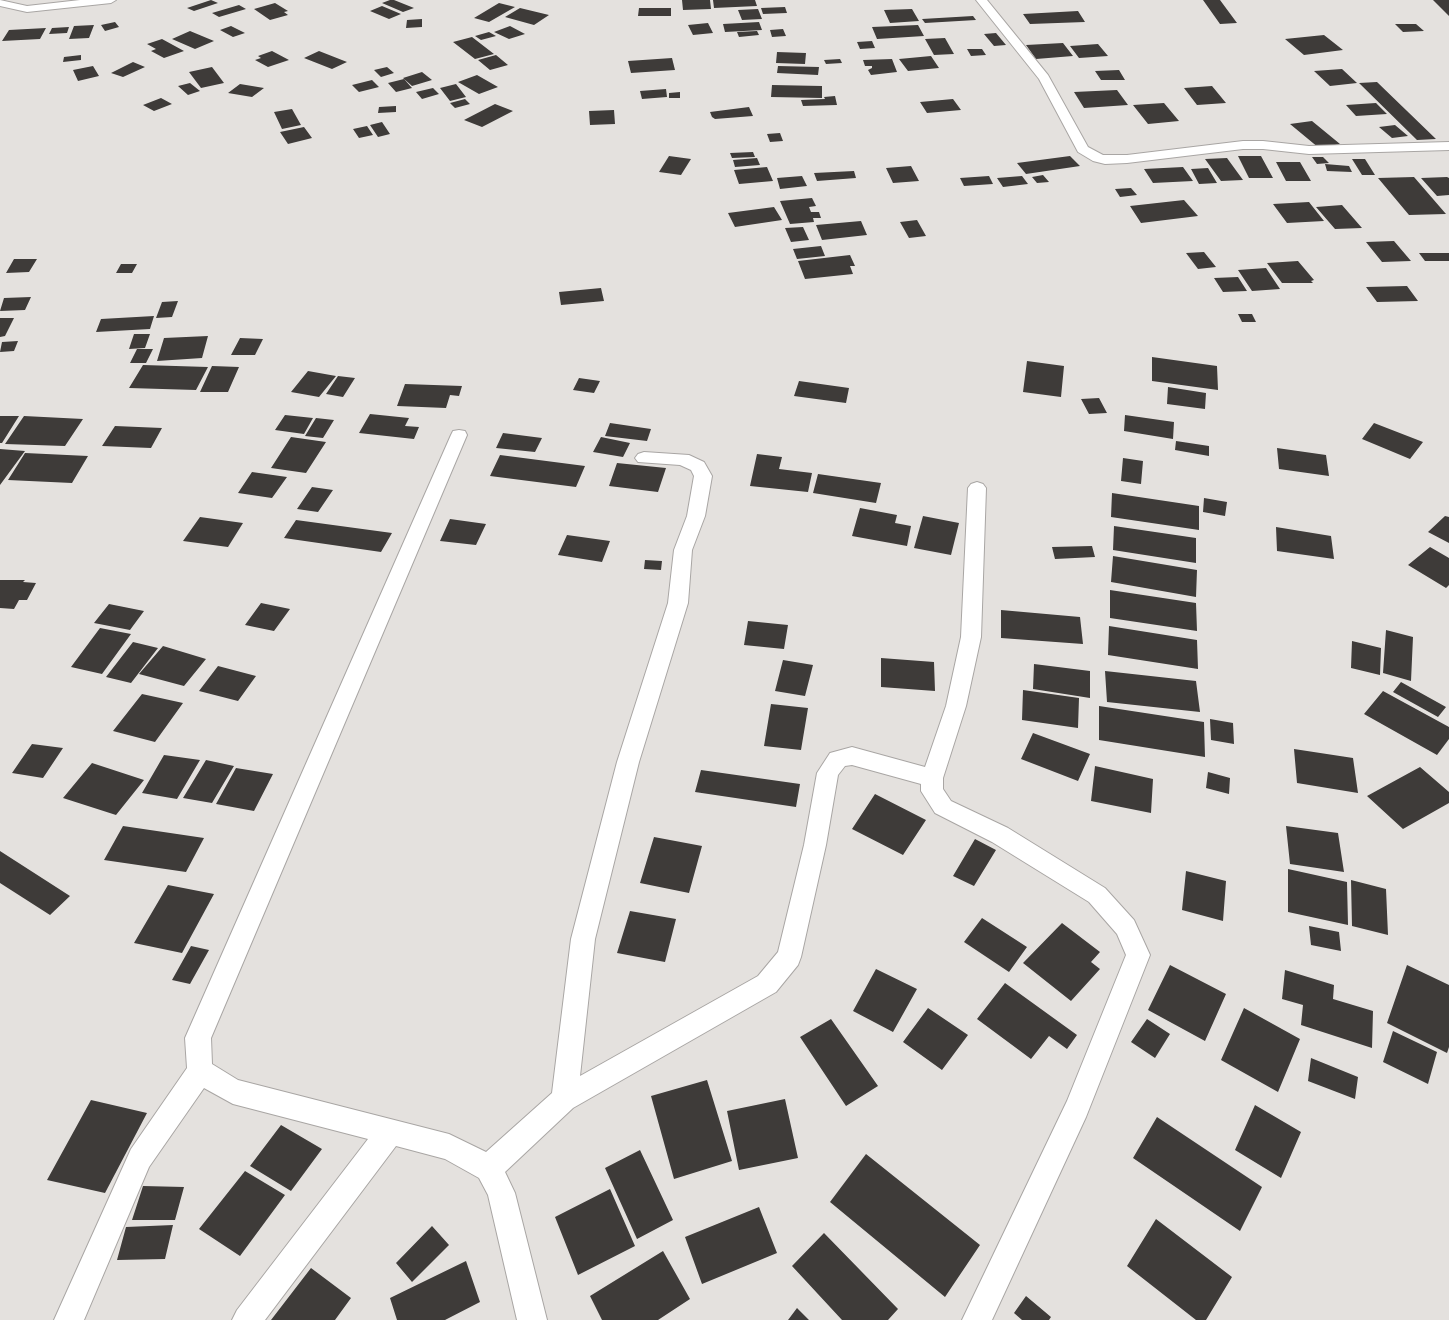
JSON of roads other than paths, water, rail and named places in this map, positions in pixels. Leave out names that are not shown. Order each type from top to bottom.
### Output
[{"type":"street","points":[[0,2],[26,9],[111,0]]},
{"type":"street","points":[[981,0],[1044,78],[1083,149],[1098,158],[1105,160],[1127,159],[1243,145],[1263,145],[1309,150],[1449,146]]},
{"type":"street","points":[[69,1320],[140,1158],[200,1071],[198,1038],[460,435]]},
{"type":"street","points":[[564,1100],[583,939],[628,762],[678,603],[683,550],[696,516],[703,476],[698,466],[683,459],[644,458]]},
{"type":"street","points":[[977,488],[971,637],[956,706],[932,778],[932,791],[943,807],[1000,835],[1097,895],[1126,927],[1138,955],[1077,1108],[977,1320]]},
{"type":"street","points":[[489,1168],[564,1100],[767,984],[789,957],[815,845],[828,773],[838,759],[852,756],[932,778]]},
{"type":"street","points":[[200,1071],[233,1091],[449,1147],[489,1168],[501,1193],[532,1320]]},
{"type":"street","points":[[247,1320],[390,1132]]}]
